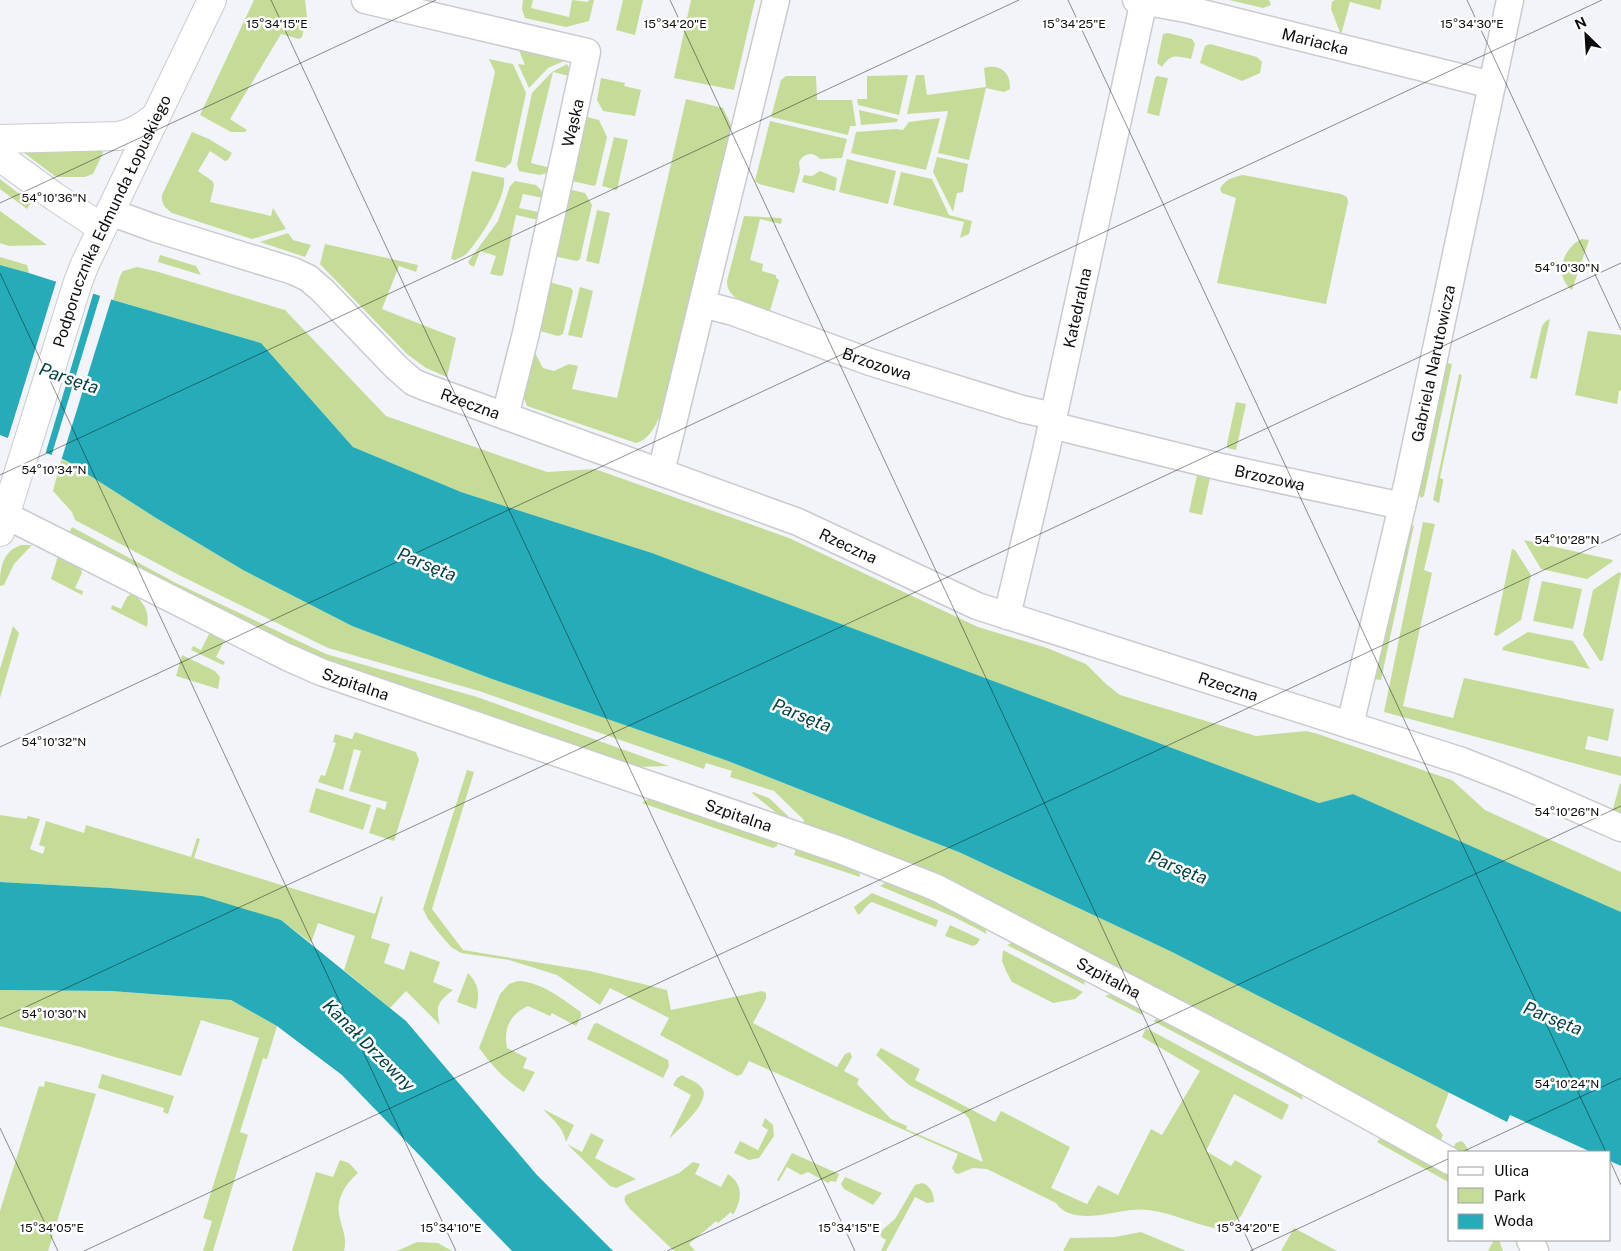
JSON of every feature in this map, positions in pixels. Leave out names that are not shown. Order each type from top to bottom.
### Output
[{"type":"street","name":"Podporucznika Edmunda Łopuskiego","points":[[2,524],[78,282],[92,247],[212,0]]},
{"type":"street","name":"Wąska","points":[[365,0],[587,52],[526,332],[505,416]]},
{"type":"street","points":[[661,472],[776,0]]},
{"type":"street","name":"Gabriela Narutowicza","points":[[1350,725],[1402,506],[1510,0]]},
{"type":"street","name":"Mariacka","points":[[1142,1],[1186,9],[1492,85]]},
{"type":"street","name":"Katedralna","points":[[1008,616],[1021,565],[1142,1]]},
{"type":"street","points":[[0,138],[118,136],[141,128],[156,116]]},
{"type":"street","points":[[0,157],[55,197],[106,220]]},
{"type":"street","name":"Rzeczna","points":[[106,220],[298,273],[308,278],[413,382],[798,522],[977,606],[1491,772],[1621,828]]},
{"type":"street","name":"Brzozowa","points":[[702,304],[733,312],[879,364],[1022,409],[1052,421],[1221,467],[1402,506]]},
{"type":"street","name":"Szpitalna","points":[[2,524],[16,520],[287,657],[321,672],[840,850],[935,887],[1274,1064],[1448,1160]]},
{"type":"green space","points":[[254,0],[305,0],[307,17],[302,37],[299,39],[281,34],[230,119],[247,130],[245,132],[231,132],[200,115]]},
{"type":"green space","points":[[523,0],[533,0],[531,8],[569,17],[572,0],[588,2],[589,0],[594,0],[589,21],[566,27],[525,18],[522,9]]},
{"type":"green space","points":[[623,0],[643,0],[635,35],[616,30]]},
{"type":"green space","points":[[691,0],[755,0],[734,90],[674,78]]},
{"type":"green space","points":[[1229,0],[1269,0],[1271,5],[1263,8]]},
{"type":"green space","points":[[1335,0],[1382,0],[1380,10],[1350,2],[1341,35],[1331,9],[1332,2]]},
{"type":"green space","points":[[1168,33],[1192,39],[1195,44],[1191,59],[1174,57],[1168,59],[1162,67],[1157,63],[1163,34]]},
{"type":"green space","points":[[1210,44],[1257,57],[1262,62],[1260,73],[1242,81],[1200,63],[1205,46]]},
{"type":"green space","points":[[518,48],[560,57],[564,61],[548,68],[529,88],[518,64],[525,65]]},
{"type":"green space","points":[[489,59],[513,64],[526,93],[511,163],[505,168],[475,161],[495,72]]},
{"type":"green space","points":[[567,64],[573,77],[553,72],[531,163],[551,168],[550,172],[540,175],[519,171],[517,164],[532,93],[552,72]]},
{"type":"green space","points":[[984,68],[1002,69],[1005,72],[1009,79],[1010,89],[1004,92],[986,88],[969,160],[938,153],[948,111],[907,114],[916,75],[924,75],[927,95],[986,87]]},
{"type":"green space","points":[[908,75],[899,115],[858,105],[857,99],[867,99],[867,76]]},
{"type":"green space","points":[[786,76],[816,76],[817,100],[852,100],[856,126],[850,126],[848,135],[771,117],[781,80]]},
{"type":"green space","points":[[1157,76],[1168,78],[1159,116],[1147,113]]},
{"type":"green space","points":[[601,78],[625,83],[624,86],[641,90],[635,116],[603,111],[597,100]]},
{"type":"green space","points":[[686,99],[723,108],[732,127],[667,401],[651,432],[642,441],[636,443],[527,406],[523,396],[533,349],[543,368],[554,371],[569,364],[578,366],[572,389],[617,398]]},
{"type":"green space","points":[[859,110],[898,119],[897,122],[861,125]]},
{"type":"green space","points":[[587,117],[599,120],[607,137],[594,186],[572,181]]},
{"type":"green space","points":[[940,118],[926,170],[851,153],[856,132],[903,130],[909,122]]},
{"type":"green space","points":[[770,121],[847,139],[842,158],[820,159],[812,154],[803,157],[799,162],[800,171],[794,193],[759,184],[755,181]]},
{"type":"green space","points":[[192,132],[209,139],[232,153],[228,160],[225,161],[210,151],[198,171],[212,181],[214,185],[210,202],[271,216],[273,208],[286,229],[252,239],[172,213],[165,207],[162,195]]},
{"type":"green space","points":[[614,137],[628,140],[617,190],[602,186]]},
{"type":"green space","points":[[101,145],[103,153],[93,174],[85,177],[56,177],[23,152],[22,149]]},
{"type":"green space","points":[[937,157],[968,164],[963,192],[957,193],[953,212],[933,172]]},
{"type":"green space","points":[[847,159],[896,171],[888,204],[839,192]]},
{"type":"green space","points":[[472,171],[504,178],[504,186],[497,206],[480,237],[467,253],[455,260],[451,259]]},
{"type":"green space","points":[[820,171],[837,178],[835,191],[802,182],[804,175],[812,176]]},
{"type":"green space","points":[[901,172],[932,179],[949,215],[972,221],[969,234],[960,238],[964,222],[893,205]]},
{"type":"green space","points":[[1243,175],[1341,194],[1347,197],[1348,202],[1326,304],[1217,283],[1236,198],[1222,193],[1220,189],[1230,179]]},
{"type":"green space","points":[[0,179],[31,203],[27,209],[0,189]]},
{"type":"green space","points":[[515,181],[536,185],[545,194],[543,198],[523,194],[519,208],[538,212],[538,220],[516,215],[503,275],[490,274],[496,256],[480,251],[474,267],[468,262],[498,221],[510,186]]},
{"type":"green space","points":[[567,189],[585,193],[592,205],[580,259],[577,261],[553,256]]},
{"type":"green space","points":[[597,210],[610,213],[599,264],[586,261]]},
{"type":"green space","points":[[0,211],[47,245],[9,246],[0,243]]},
{"type":"green space","points":[[744,216],[782,219],[781,224],[760,219],[750,260],[763,264],[762,271],[776,275],[776,278],[779,280],[770,311],[742,302],[728,288],[727,281]]},
{"type":"green space","points":[[288,233],[293,240],[311,245],[305,257],[260,242]]},
{"type":"green space","points":[[1582,239],[1589,240],[1572,290],[1566,284],[1563,277],[1563,262],[1570,248]]},
{"type":"green space","points":[[325,244],[418,265],[416,272],[399,266],[382,309],[456,338],[447,377],[426,368],[407,354],[320,264]]},
{"type":"green space","points":[[160,255],[196,266],[201,275],[158,262]]},
{"type":"green space","points":[[0,257],[27,265],[29,273],[0,265]]},
{"type":"green space","points":[[137,267],[285,310],[386,416],[547,472],[595,469],[789,538],[978,627],[1047,648],[1086,664],[1120,695],[1256,736],[1306,731],[1318,734],[1452,780],[1485,810],[1621,872],[1621,912],[1353,794],[1319,803],[652,553],[461,492],[353,447],[261,343],[113,300],[123,271]]},
{"type":"green space","points":[[549,282],[571,288],[573,291],[563,334],[558,336],[540,331],[537,327]]},
{"type":"green space","points":[[580,287],[593,291],[582,338],[568,335]]},
{"type":"green space","points":[[1550,319],[1537,379],[1530,378],[1542,326]]},
{"type":"green space","points":[[1588,331],[1621,335],[1621,390],[1619,391],[1617,404],[1575,395]]},
{"type":"green space","points":[[1443,362],[1452,364],[1424,496],[1421,498],[1418,493]]},
{"type":"green space","points":[[1459,374],[1462,375],[1440,478],[1443,479],[1443,482],[1439,503],[1433,500]]},
{"type":"green space","points":[[1236,402],[1246,404],[1236,450],[1227,448],[1227,444]]},
{"type":"green space","points":[[61,460],[67,461],[156,518],[243,570],[352,626],[492,679],[728,761],[961,853],[1170,951],[1449,1092],[1436,1126],[1443,1135],[1440,1142],[803,824],[804,820],[774,791],[730,777],[732,771],[706,763],[704,769],[479,691],[328,648],[179,575],[75,520],[72,512],[53,491]]},
{"type":"green space","points":[[1197,475],[1210,478],[1202,515],[1189,512]]},
{"type":"green space","points":[[1423,522],[1435,524],[1424,570],[1432,573],[1403,706],[1453,718],[1464,678],[1614,709],[1608,741],[1588,736],[1585,749],[1621,757],[1621,776],[1384,712]]},
{"type":"green space","points":[[1414,525],[1381,680],[1374,679],[1410,527]]},
{"type":"green space","points":[[72,527],[176,583],[326,654],[477,697],[669,766],[634,767],[306,652],[69,533]]},
{"type":"green space","points":[[1524,540],[1613,560],[1587,579],[1541,569]]},
{"type":"green space","points":[[21,545],[32,545],[14,564],[4,585],[0,586],[3,561],[10,552]]},
{"type":"green space","points":[[1512,549],[1515,550],[1531,575],[1521,620],[1497,636],[1494,635]]},
{"type":"green space","points":[[58,556],[80,566],[82,573],[75,588],[83,591],[82,595],[51,579]]},
{"type":"green space","points":[[1619,572],[1621,574],[1603,660],[1600,661],[1583,635],[1593,590]]},
{"type":"green space","points":[[1542,581],[1582,589],[1573,629],[1533,621]]},
{"type":"green space","points":[[132,593],[140,600],[147,612],[147,627],[111,609],[112,605],[121,609],[127,597]]},
{"type":"green space","points":[[13,626],[19,633],[0,698],[0,669]]},
{"type":"green space","points":[[210,632],[225,640],[216,657],[225,662],[223,665],[191,650],[193,646],[201,650]]},
{"type":"green space","points":[[1528,632],[1573,641],[1590,669],[1502,650],[1503,647]]},
{"type":"green space","points":[[182,655],[215,671],[220,677],[218,689],[176,676]]},
{"type":"green space","points":[[355,732],[416,752],[419,760],[394,841],[369,833],[377,807],[385,810],[387,802],[349,791],[361,751],[354,749],[343,790],[318,782],[321,775],[325,776],[336,743],[333,742],[335,734],[352,739]]},
{"type":"green space","points":[[467,770],[474,772],[432,909],[463,950],[590,971],[667,990],[671,1010],[762,991],[766,993],[766,999],[753,1023],[837,1067],[845,1054],[850,1052],[852,1057],[844,1071],[859,1079],[857,1084],[891,1119],[907,1126],[906,1129],[983,1162],[969,1119],[965,1114],[909,1085],[876,1055],[881,1048],[920,1069],[915,1080],[995,1122],[1001,1111],[1070,1147],[1051,1188],[1087,1204],[1098,1185],[1118,1195],[1151,1129],[1162,1135],[1200,1071],[1142,1037],[1146,1028],[1289,1105],[1282,1120],[1234,1094],[1206,1151],[1231,1166],[1235,1160],[1262,1176],[1241,1216],[1225,1230],[1154,1211],[1130,1210],[1091,1216],[1071,1214],[1063,1210],[1056,1203],[987,1169],[973,1168],[958,1174],[955,1173],[952,1168],[958,1154],[749,1061],[742,1074],[737,1076],[660,1035],[669,1018],[610,988],[600,1005],[557,975],[509,960],[461,953],[451,947],[438,932],[423,909]]},
{"type":"green space","points":[[1620,783],[1621,816],[1614,813],[1613,809]]},
{"type":"green space","points":[[316,788],[371,805],[363,830],[309,812]]},
{"type":"green space","points":[[753,792],[769,798],[788,816],[788,820],[781,817]]},
{"type":"green space","points":[[650,798],[778,842],[777,846],[773,848],[642,803]]},
{"type":"green space","points":[[0,815],[26,819],[28,816],[40,819],[30,849],[43,854],[45,847],[39,845],[46,821],[84,833],[86,825],[191,857],[197,838],[200,839],[194,858],[375,914],[381,896],[383,897],[371,938],[390,944],[384,963],[404,970],[410,951],[440,962],[433,982],[453,990],[439,1005],[440,1025],[406,991],[390,1008],[344,970],[355,936],[318,923],[311,943],[281,920],[110,888],[0,882]]},
{"type":"green space","points":[[796,849],[859,871],[860,877],[794,855]]},
{"type":"green space","points":[[888,881],[930,898],[984,926],[987,934],[954,917],[880,886]]},
{"type":"green space","points":[[872,893],[938,920],[936,927],[872,902],[858,915],[854,907]]},
{"type":"green space","points":[[950,925],[980,939],[973,946],[945,936]]},
{"type":"green space","points":[[1013,942],[1083,978],[1085,985],[1007,945]]},
{"type":"green space","points":[[1003,950],[1083,992],[1075,999],[1053,1003],[1012,982],[1002,961]]},
{"type":"green space","points":[[468,973],[478,990],[476,1009],[457,1002]]},
{"type":"green space","points":[[518,981],[535,984],[581,1012],[576,1026],[552,1013],[550,1016],[528,1006],[512,1018],[507,1028],[507,1048],[527,1058],[523,1068],[535,1072],[524,1092],[499,1072],[479,1048],[500,994],[509,984]]},
{"type":"green space","points":[[0,990],[111,991],[231,1000],[277,1026],[267,1059],[263,1058],[240,1132],[248,1135],[213,1251],[203,1251],[212,1221],[203,1218],[259,1038],[201,1020],[181,1076],[0,1026]]},
{"type":"green space","points":[[1111,994],[1142,1009],[1142,1015],[1105,996]]},
{"type":"green space","points":[[1160,1017],[1301,1093],[1303,1100],[1153,1021]]},
{"type":"green space","points":[[597,1023],[668,1060],[669,1066],[663,1078],[587,1039],[594,1024]]},
{"type":"green space","points":[[102,1074],[174,1096],[168,1114],[163,1112],[164,1108],[98,1088]]},
{"type":"green space","points":[[682,1075],[698,1084],[704,1094],[693,1115],[669,1139],[691,1095],[673,1085],[677,1078]]},
{"type":"green space","points":[[45,1081],[96,1094],[48,1251],[0,1251],[0,1211],[39,1086],[44,1087]]},
{"type":"green space","points":[[543,1109],[574,1125],[566,1142],[560,1128]]},
{"type":"green space","points":[[765,1118],[773,1125],[774,1136],[759,1158],[749,1160],[734,1153],[740,1141],[758,1150],[768,1130],[762,1126]]},
{"type":"green space","points":[[591,1133],[604,1140],[595,1158],[636,1179],[616,1188],[610,1186],[567,1144],[582,1152]]},
{"type":"green space","points":[[1382,1136],[1448,1174],[1448,1182],[1377,1142]]},
{"type":"green space","points":[[1461,1141],[1469,1151],[1456,1151],[1452,1149],[1456,1143]]},
{"type":"green space","points":[[792,1153],[839,1174],[836,1182],[831,1181],[828,1183],[808,1172],[801,1175],[787,1167],[779,1181],[777,1180]]},
{"type":"green space","points":[[340,1160],[349,1163],[358,1173],[345,1188],[340,1200],[339,1212],[345,1239],[344,1251],[292,1251],[316,1172],[333,1177]]},
{"type":"green space","points":[[693,1162],[700,1164],[695,1174],[721,1187],[728,1174],[737,1183],[740,1198],[733,1215],[731,1212],[718,1223],[716,1221],[689,1244],[695,1251],[674,1251],[630,1209],[625,1202],[625,1197],[679,1173]]},
{"type":"green space","points":[[845,1177],[882,1193],[873,1205],[844,1189],[841,1184]]},
{"type":"green space","points":[[922,1183],[928,1186],[934,1202],[927,1203],[915,1197],[886,1251],[881,1251],[886,1240],[881,1237],[880,1232],[895,1219],[915,1185]]},
{"type":"green space","points":[[1294,1228],[1337,1251],[1281,1251]]},
{"type":"green space","points":[[1141,1232],[1186,1251],[1063,1251],[1070,1238],[1115,1237]]},
{"type":"green space","points":[[1493,1241],[1499,1241],[1503,1251],[1488,1251]]},
{"type":"green space","points":[[417,1242],[438,1243],[452,1251],[397,1251]]},
{"type":"water","name":"Parsęta","points":[[0,265],[261,343],[353,447],[461,492],[652,553],[1319,803],[1353,794],[1621,912],[1621,1166],[1611,1161],[1611,1151],[1589,1151],[1510,1115],[1507,1122],[1170,951],[961,853],[728,761],[492,679],[352,626],[243,570],[156,518],[67,461],[0,435]]},
{"type":"water","name":"Kanał Drzewny","points":[[0,882],[110,888],[202,896],[281,920],[406,1021],[536,1174],[613,1251],[512,1251],[342,1075],[277,1026],[231,1000],[111,991],[0,990]]},
{"type":"pier","points":[[57,279],[94,291],[45,455],[7,441]]},
{"type":"pier","points":[[101,293],[112,297],[61,461],[51,457]]}]
